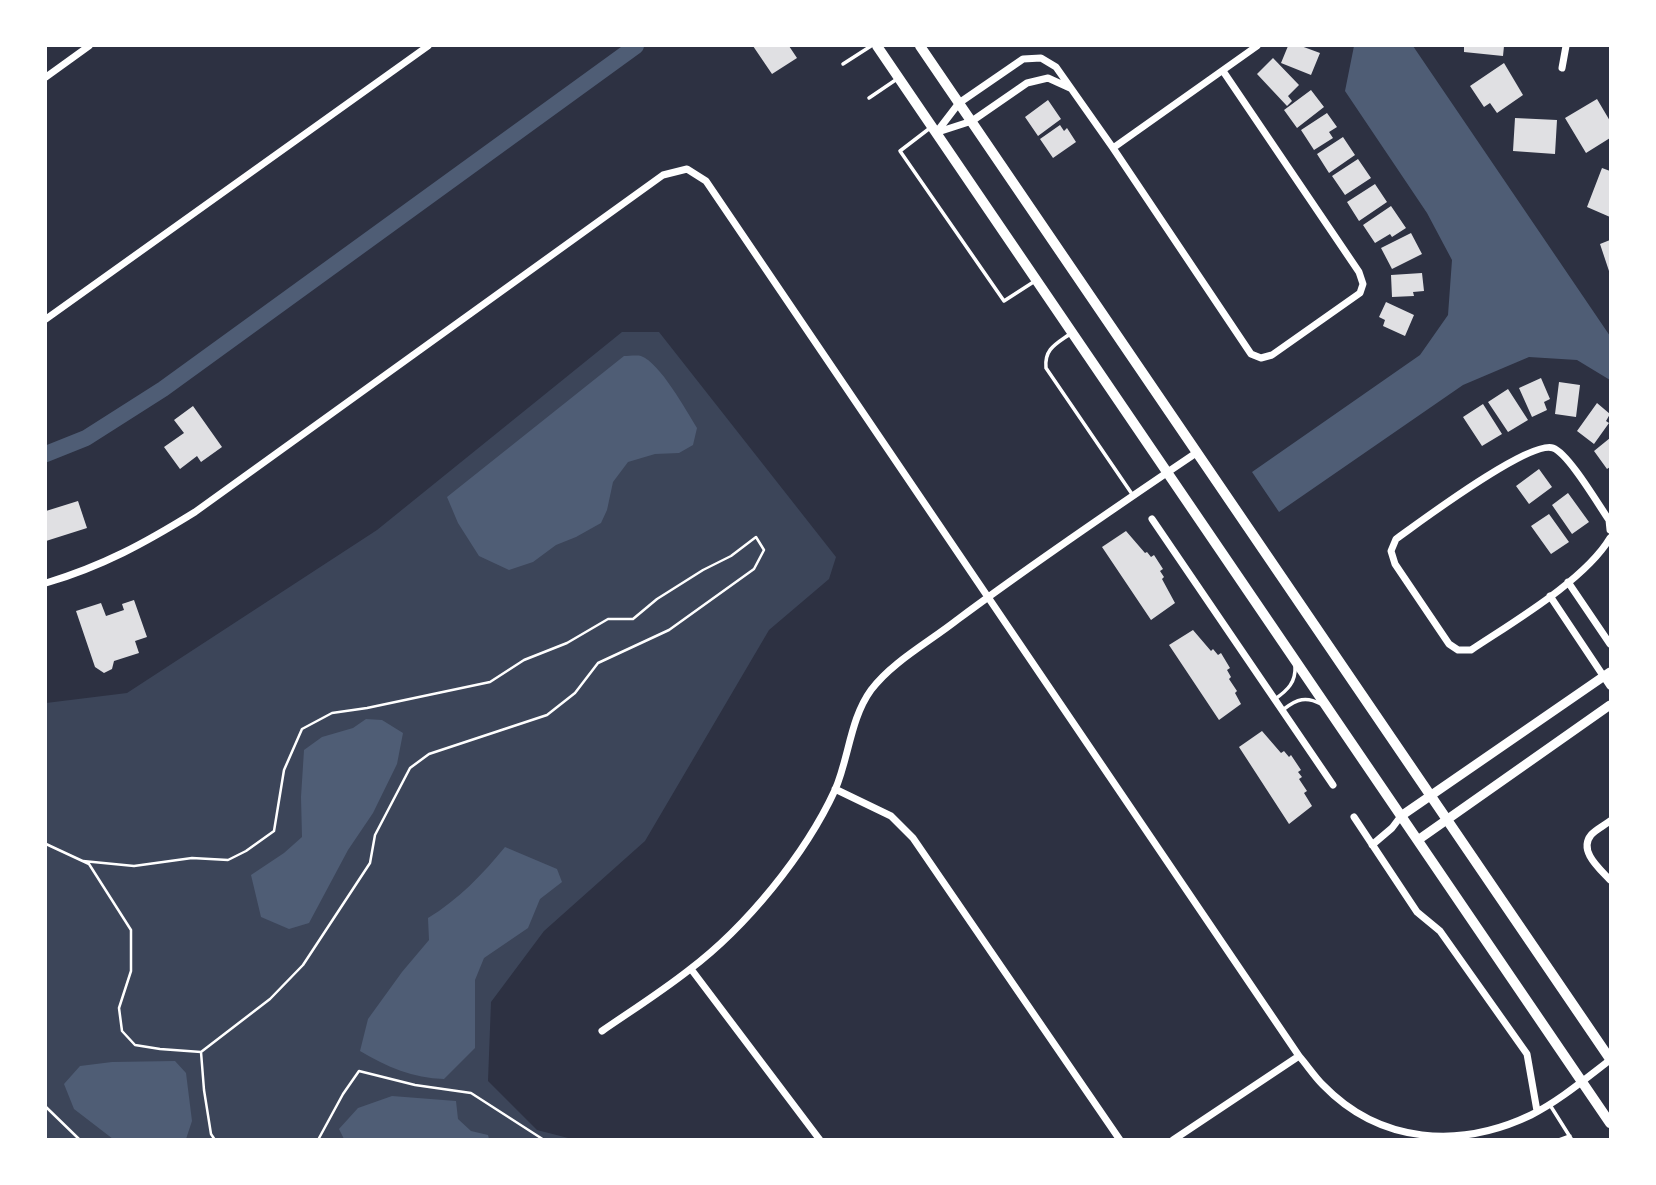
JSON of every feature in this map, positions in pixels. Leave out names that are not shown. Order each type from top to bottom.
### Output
[{"type":"main road","points":[[874,46],[899,78],[1611,1123]]},
{"type":"main road","points":[[920,46],[1611,1060]]},
{"type":"street","points":[[46,77],[89,46]]},
{"type":"street","points":[[46,319],[428,46]]},
{"type":"street","points":[[1113,148],[1257,46]]},
{"type":"street","points":[[1562,68],[1566,46]]},
{"type":"street","points":[[934,130],[959,103],[1023,59],[1041,58],[1056,67],[1251,354],[1261,358],[1272,355],[1360,293],[1363,284],[1359,272],[1223,71]]},
{"type":"street","points":[[934,130],[972,121],[1027,83],[1048,78],[1071,88]]},
{"type":"street","points":[[46,583],[87,571],[142,544],[195,512],[663,175],[687,169],[706,181],[1299,1056],[1323,1086],[1352,1109],[1385,1126],[1421,1136],[1469,1137],[1499,1129],[1537,1111],[1611,1060]]},
{"type":"street","points":[[1611,530],[1609,520],[1563,454],[1552,448],[1538,448],[1469,487],[1396,539],[1391,551],[1395,564],[1449,643],[1458,650],[1471,650],[1568,582],[1611,538]]},
{"type":"street","points":[[602,1031],[691,969],[746,918],[780,878],[835,789],[858,714],[870,691],[888,672],[988,597],[1196,453]]},
{"type":"street","points":[[1153,519],[1333,785]]},
{"type":"street","points":[[1568,582],[1611,643]]},
{"type":"street","points":[[1550,596],[1608,674],[1611,686]]},
{"type":"street","points":[[1372,845],[1392,828],[1401,816],[1608,674]]},
{"type":"street","points":[[1418,840],[1611,705]]},
{"type":"street","points":[[835,789],[891,816],[913,838],[1120,1139]]},
{"type":"street","points":[[1354,817],[1417,912],[1440,931],[1527,1054],[1537,1111]]},
{"type":"street","points":[[1611,821],[1591,834],[1587,844],[1591,859],[1611,880]]},
{"type":"street","points":[[691,969],[820,1139]]},
{"type":"street","points":[[1174,1139],[1299,1056]]},
{"type":"lane","points":[[843,64],[874,46]]},
{"type":"lane","points":[[869,98],[899,78]]},
{"type":"lane","points":[[934,130],[900,151],[1004,302],[1036,280]]},
{"type":"lane","points":[[1072,333],[1049,350],[1045,359],[1046,368],[1134,496]]},
{"type":"lane","points":[[1274,699],[1286,692],[1293,683],[1296,674],[1295,660]]},
{"type":"lane","points":[[1282,710],[1303,699],[1311,699],[1325,706]]},
{"type":"lane","points":[[1549,1103],[1571,1138],[1559,1139]]},
{"type":"path","points":[[46,844],[89,864],[131,930],[131,971],[119,1008],[122,1031],[135,1045],[201,1052],[270,999],[303,965],[370,863],[375,835],[410,768],[429,754],[547,715],[575,693],[598,663],[669,630],[754,569],[764,551],[756,537],[731,556],[656,599],[633,618],[608,619],[567,643],[524,660],[490,682],[332,713],[302,729],[284,770],[274,831],[228,860],[192,858],[134,866],[83,861]]},
{"type":"path","points":[[201,1052],[211,1134],[215,1139]]},
{"type":"path","points":[[318,1139],[359,1071],[415,1085],[471,1093],[544,1139]]},
{"type":"path","points":[[46,1107],[80,1139]]},
{"type":"shaded area","points":[[1354,46],[1413,46],[1610,336],[1610,380],[1577,360],[1529,357],[1463,385],[1279,512],[1252,472],[1420,355],[1448,315],[1452,260],[1427,213],[1345,91]]},
{"type":"shaded area","points":[[622,332],[659,332],[836,557],[829,579],[769,630],[645,841],[544,931],[491,1002],[488,1081],[537,1130],[572,1139],[46,1139],[46,703],[127,693],[377,530]]},
{"type":"shaded area","points":[[624,356],[641,356],[664,377],[697,428],[693,445],[679,453],[655,454],[628,462],[613,482],[607,510],[601,523],[556,545],[533,562],[509,570],[479,556],[458,523],[447,497]]},
{"type":"shaded area","points":[[366,719],[382,720],[403,733],[397,764],[373,813],[348,850],[309,923],[289,929],[261,917],[251,875],[302,837],[304,750],[322,737],[353,728]]},
{"type":"shaded area","points":[[505,847],[557,869],[562,882],[540,899],[528,928],[484,958],[475,980],[475,1048],[444,1079],[401,1071],[360,1051],[368,1019],[429,940],[428,918],[470,886]]},
{"type":"shaded area","points":[[175,1061],[186,1073],[192,1121],[186,1139],[113,1139],[74,1109],[64,1084],[80,1066],[112,1062]]},
{"type":"shaded area","points":[[392,1096],[456,1101],[458,1119],[471,1131],[488,1135],[489,1139],[344,1139],[339,1129],[358,1108]]},
{"type":"building","points":[[753,46],[789,46],[797,58],[772,74]]},
{"type":"building","points":[[1288,46],[1301,46],[1320,53],[1311,75],[1281,63]]},
{"type":"building","points":[[1464,46],[1504,46],[1503,56],[1464,52]]},
{"type":"building","points":[[1273,58],[1299,85],[1288,96],[1292,101],[1287,106],[1257,74]]},
{"type":"building","points":[[1504,63],[1523,95],[1497,113],[1490,103],[1484,107],[1470,86]]},
{"type":"building","points":[[1311,90],[1324,107],[1297,128],[1284,110]]},
{"type":"building","points":[[1597,99],[1610,121],[1610,138],[1586,153],[1565,118]]},
{"type":"building","points":[[1048,100],[1061,119],[1038,136],[1025,117]]},
{"type":"building","points":[[1327,113],[1337,127],[1329,132],[1333,138],[1314,150],[1301,130]]},
{"type":"building","points":[[1515,118],[1557,120],[1555,154],[1513,151]]},
{"type":"building","points":[[1060,125],[1064,131],[1067,128],[1076,142],[1053,158],[1040,139]]},
{"type":"building","points":[[1343,137],[1355,155],[1329,173],[1317,154]]},
{"type":"building","points":[[1358,159],[1371,178],[1345,195],[1332,176]]},
{"type":"building","points":[[1602,168],[1610,171],[1610,217],[1587,207]]},
{"type":"building","points":[[1375,184],[1387,202],[1359,221],[1347,202]]},
{"type":"building","points":[[1391,206],[1406,228],[1375,243],[1363,225]]},
{"type":"building","points":[[1411,233],[1422,254],[1392,269],[1381,248]]},
{"type":"building","points":[[1610,240],[1610,274],[1600,244]]},
{"type":"building","points":[[1422,273],[1424,291],[1413,292],[1414,296],[1392,297],[1391,275]]},
{"type":"building","points":[[1386,302],[1414,315],[1405,336],[1383,326],[1385,320],[1379,317]]},
{"type":"building","points":[[1541,378],[1550,399],[1544,402],[1547,410],[1532,417],[1519,388]]},
{"type":"building","points":[[1559,382],[1580,385],[1576,417],[1555,414]]},
{"type":"building","points":[[1508,389],[1528,420],[1508,432],[1488,402]]},
{"type":"building","points":[[1597,403],[1610,414],[1606,421],[1609,423],[1594,444],[1577,431]]},
{"type":"building","points":[[1483,404],[1502,434],[1482,446],[1463,417]]},
{"type":"building","points":[[193,406],[222,447],[201,462],[197,456],[180,469],[164,447],[184,433],[174,420]]},
{"type":"building","points":[[1610,438],[1610,467],[1607,469],[1594,451]]},
{"type":"building","points":[[1539,469],[1552,487],[1529,504],[1516,486]]},
{"type":"building","points":[[1568,493],[1589,522],[1572,534],[1552,505]]},
{"type":"building","points":[[78,501],[87,528],[46,541],[46,511]]},
{"type":"building","points":[[1549,514],[1569,542],[1551,554],[1531,526]]},
{"type":"building","points":[[1126,531],[1145,553],[1151,557],[1154,555],[1163,569],[1160,571],[1164,577],[1162,579],[1175,603],[1151,620],[1102,547]]},
{"type":"building","points":[[134,600],[147,637],[135,641],[139,653],[114,661],[112,669],[104,673],[95,667],[76,611],[101,603],[106,616],[124,610],[122,604]]},
{"type":"building","points":[[1193,630],[1211,651],[1213,649],[1218,655],[1221,653],[1230,668],[1227,670],[1231,677],[1229,679],[1241,704],[1219,720],[1169,645]]},
{"type":"building","points":[[1262,731],[1281,753],[1284,751],[1289,757],[1291,755],[1301,770],[1298,772],[1302,777],[1299,779],[1312,806],[1289,824],[1239,747]]},
{"type":"waterway","points":[[46,454],[86,438],[163,389],[636,46]]}]
